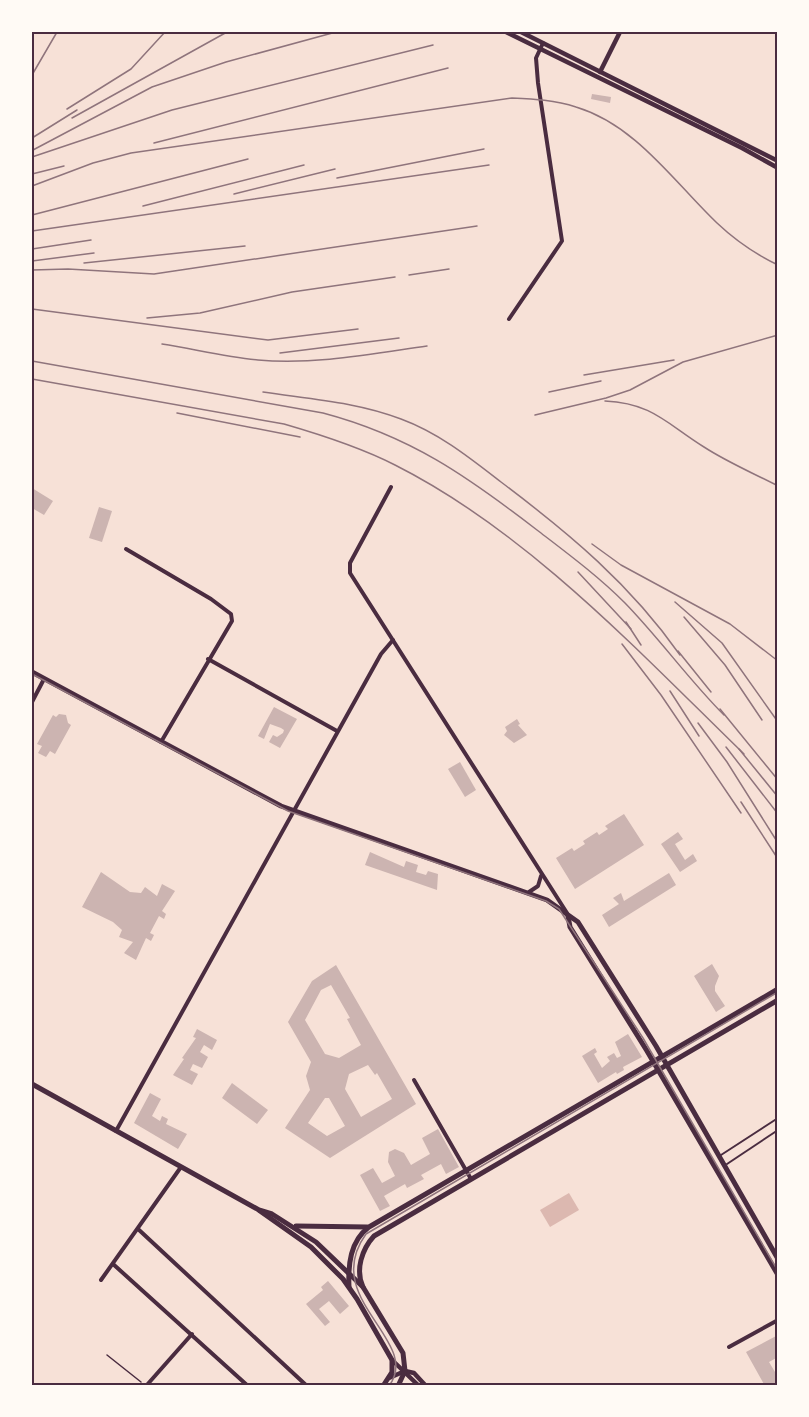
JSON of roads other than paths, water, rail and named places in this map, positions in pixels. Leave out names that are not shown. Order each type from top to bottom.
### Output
[{"type":"main road","points":[[32,672],[294,812],[547,900],[578,922],[661,1056],[777,1259]]},
{"type":"main road","points":[[568,916],[570,927],[653,1061],[776,1270]]},
{"type":"main road","points":[[349,1287],[349,1275],[356,1241],[369,1227],[777,988]]},
{"type":"main road","points":[[398,1386],[405,1371],[403,1353],[363,1287],[359,1270],[366,1246],[379,1233],[776,1001]]},
{"type":"main road","points":[[32,1084],[259,1210],[291,1225],[316,1242],[363,1287]]},
{"type":"main road","points":[[259,1210],[311,1246],[349,1287],[392,1360],[393,1369],[383,1386]]},
{"type":"main road","points":[[291,1225],[348,1229],[369,1227]]},
{"type":"main road","points":[[338,1274],[349,1275],[359,1270]]},
{"type":"street","points":[[506,32],[742,148],[777,168]]},
{"type":"street","points":[[520,32],[777,161]]},
{"type":"street","points":[[597,77],[620,32]]},
{"type":"street","points":[[508,319],[562,241],[538,83],[536,61],[543,42]]},
{"type":"street","points":[[391,487],[349,568],[568,916]]},
{"type":"street","points":[[126,549],[211,599],[231,614],[232,621],[161,742]]},
{"type":"street","points":[[116,1131],[337,731],[381,654],[393,640]]},
{"type":"street","points":[[208,659],[337,731]]},
{"type":"street","points":[[32,702],[44,679]]},
{"type":"street","points":[[527,893],[538,886],[541,875]]},
{"type":"street","points":[[414,1080],[471,1179]]},
{"type":"street","points":[[722,1155],[777,1118]]},
{"type":"street","points":[[725,1165],[777,1130]]},
{"type":"street","points":[[101,1280],[181,1167]]},
{"type":"street","points":[[138,1229],[307,1386]]},
{"type":"street","points":[[112,1264],[248,1386]]},
{"type":"street","points":[[729,1347],[777,1320]]},
{"type":"street","points":[[141,1382],[145,1386],[192,1334]]},
{"type":"street","points":[[392,1360],[419,1386]]},
{"type":"street","points":[[389,1378],[405,1371],[414,1373],[426,1386]]},
{"type":"lane","points":[[107,1355],[141,1382]]},
{"type":"tram line","points":[[32,674],[288,811],[546,901],[559,909],[643,1038],[778,1271]]},
{"type":"tram line","points":[[389,1386],[396,1369],[393,1352],[362,1299],[355,1279],[355,1257],[366,1234],[778,992]]},
{"type":"railway","points":[[32,75],[57,32]]},
{"type":"railway","points":[[67,109],[131,69],[165,32]]},
{"type":"railway","points":[[72,118],[227,32]]},
{"type":"railway","points":[[33,150],[152,87],[226,62],[336,32]]},
{"type":"railway","points":[[32,157],[172,110],[433,45]]},
{"type":"railway","points":[[154,143],[448,68]]},
{"type":"railway","points":[[32,186],[93,163],[131,153],[512,98],[544,100],[576,107],[598,115],[617,127],[653,156],[724,229],[738,241],[778,265]]},
{"type":"railway","points":[[32,138],[77,110]]},
{"type":"railway","points":[[337,178],[484,149]]},
{"type":"railway","points":[[32,215],[248,159]]},
{"type":"railway","points":[[143,206],[304,165]]},
{"type":"railway","points":[[32,231],[489,165]]},
{"type":"railway","points":[[32,174],[64,166]]},
{"type":"railway","points":[[234,194],[335,169]]},
{"type":"railway","points":[[32,270],[68,269],[154,274],[477,226]]},
{"type":"railway","points":[[32,249],[91,240]]},
{"type":"railway","points":[[84,263],[245,246]]},
{"type":"railway","points":[[32,261],[94,253]]},
{"type":"railway","points":[[409,275],[449,269]]},
{"type":"railway","points":[[147,318],[200,313],[292,292],[395,277]]},
{"type":"railway","points":[[32,309],[268,340],[358,329]]},
{"type":"railway","points":[[535,415],[606,398],[630,390],[683,362],[778,335]]},
{"type":"railway","points":[[280,353],[399,338]]},
{"type":"railway","points":[[162,344],[234,357],[279,361],[342,358],[427,346]]},
{"type":"railway","points":[[584,375],[674,360]]},
{"type":"railway","points":[[32,361],[323,413],[354,422],[410,446],[486,492],[604,583],[638,617],[724,715]]},
{"type":"railway","points":[[32,379],[284,424],[341,442],[395,465],[444,492],[491,524],[536,559],[622,635],[744,754]]},
{"type":"railway","points":[[549,392],[601,381]]},
{"type":"railway","points":[[263,392],[333,402],[384,413],[415,425],[441,439],[466,455],[526,501],[598,561],[641,605],[680,655]]},
{"type":"railway","points":[[605,401],[647,410],[731,463],[778,486]]},
{"type":"railway","points":[[177,413],[300,437]]},
{"type":"railway","points":[[592,544],[621,565],[730,624],[778,661]]},
{"type":"railway","points":[[578,572],[631,629]]},
{"type":"railway","points":[[675,602],[722,643],[778,722]]},
{"type":"railway","points":[[684,617],[725,665],[762,720]]},
{"type":"railway","points":[[626,622],[641,645]]},
{"type":"railway","points":[[622,644],[661,695],[741,813]]},
{"type":"railway","points":[[678,651],[711,692]]},
{"type":"railway","points":[[670,691],[699,736]]},
{"type":"railway","points":[[720,709],[778,780]]},
{"type":"railway","points":[[698,723],[727,762],[778,843]]},
{"type":"railway","points":[[726,747],[778,814]]},
{"type":"railway","points":[[739,749],[778,797]]},
{"type":"railway","points":[[741,802],[778,859]]}]
